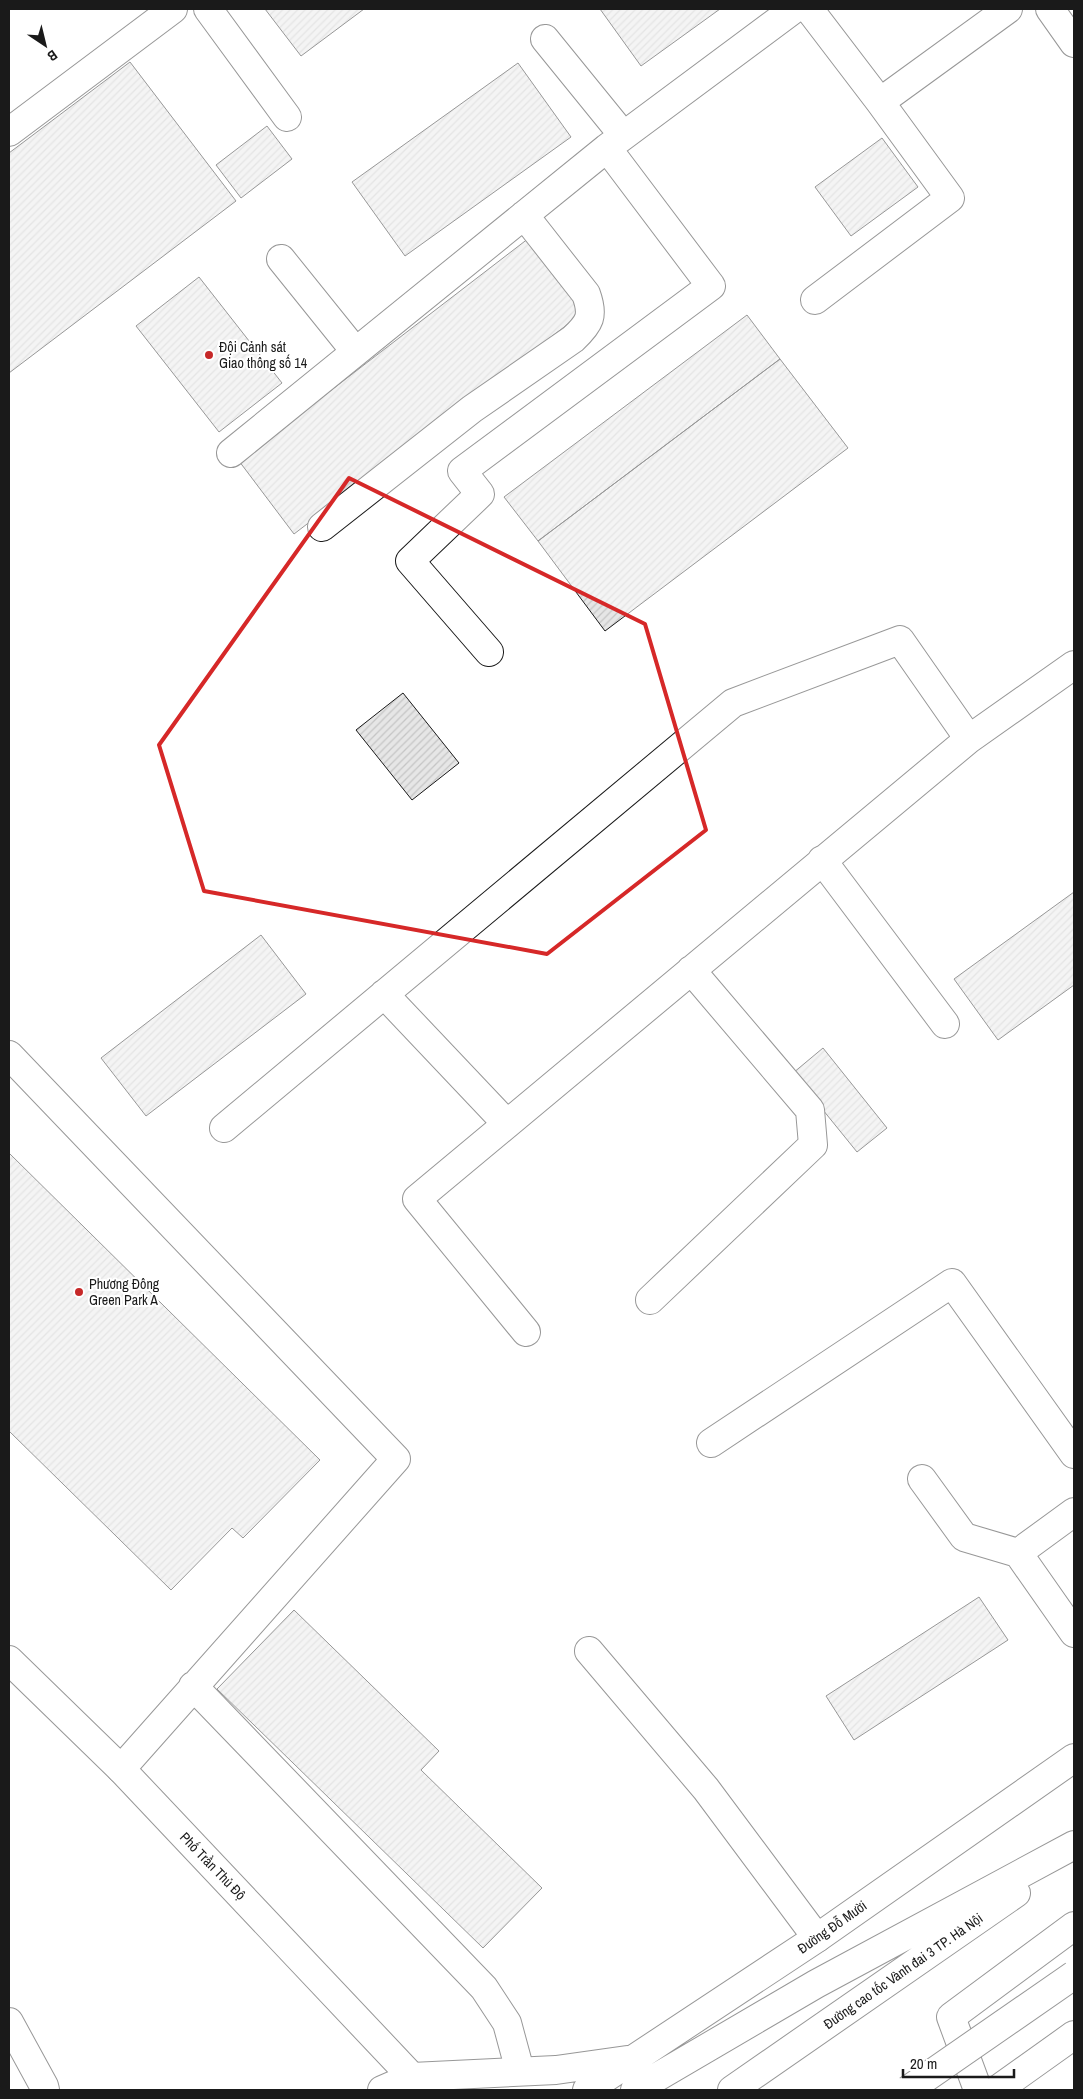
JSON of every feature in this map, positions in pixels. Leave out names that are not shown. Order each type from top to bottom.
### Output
[{"type":"main road","points":[[9,132],[172,9]]},
{"type":"main road","points":[[208,9],[287,117]]},
{"type":"main road","points":[[231,453],[615,142],[794,9]]},
{"type":"main road","points":[[809,9],[950,198],[815,300]]},
{"type":"main road","points":[[880,102],[1008,9]]},
{"type":"main road","points":[[1050,9],[1074,43]]},
{"type":"main road","points":[[490,652],[410,561],[480,494],[462,471],[711,286],[545,39]]},
{"type":"main road","points":[[322,527],[472,410],[573,339],[584,328],[590,317],[591,308],[586,294],[524,215]]},
{"type":"main road","points":[[280,259],[355,351]]},
{"type":"main road","points":[[224,1128],[733,703],[900,640],[969,739]]},
{"type":"main road","points":[[526,1332],[417,1199],[969,739],[1074,664]]},
{"type":"main road","points":[[822,860],[945,1024]]},
{"type":"main road","points":[[650,1300],[813,1145],[810,1110],[691,970]]},
{"type":"main road","points":[[384,994],[507,1124]]},
{"type":"main road","points":[[9,1055],[396,1459],[192,1686],[121,1769]]},
{"type":"main road","points":[[711,1443],[952,1283],[1074,1454]]},
{"type":"main road","points":[[922,1479],[964,1537],[1018,1553],[1074,1634]]},
{"type":"main road","points":[[1018,1553],[1074,1512]]},
{"type":"main road","points":[[589,1651],[706,1789],[817,1938]]},
{"type":"main road","name":"Phố Trần Thủ Độ","points":[[9,1660],[121,1769],[409,2084]]},
{"type":"main road","points":[[192,1686],[484,1988],[507,2023],[520,2071]]},
{"type":"main road","name":"Đường Đỗ Mười","points":[[587,2090],[817,1938],[1074,1758]]},
{"type":"main road","points":[[635,2090],[816,1984],[1074,1845]]},
{"type":"main road","name":"Đường cao tốc Vành đai 3 TP. Hà Nội","points":[[732,2090],[1074,1853]]},
{"type":"main road","points":[[978,2090],[951,2017],[1074,1926]]},
{"type":"main road","points":[[908,2090],[1074,1975]]},
{"type":"main road","points":[[11,2031],[45,2090]]},
{"type":"main road","points":[[997,2090],[1074,2035]]},
{"type":"main road","points":[[382,2090],[409,2084],[520,2071],[556,2070],[633,2059]]},
{"type":"highlighted area","points":[[349,478],[645,624],[706,830],[547,954],[204,891],[159,745]]},
{"type":"building","points":[[265,9],[364,9],[301,56]]},
{"type":"building","points":[[600,9],[720,9],[641,66]]},
{"type":"building","points":[[130,62],[236,201],[9,373],[9,153]]},
{"type":"building","points":[[518,63],[571,137],[405,256],[352,182]]},
{"type":"building","points":[[267,126],[292,159],[241,198],[216,165]]},
{"type":"building","points":[[882,138],[918,187],[851,236],[815,187]]},
{"type":"building","points":[[529,238],[585,311],[294,534],[239,461]]},
{"type":"building","name":"Đội Cảnh sát Giao thông số 14","points":[[199,277],[282,383],[219,432],[136,326]]},
{"type":"building","points":[[747,315],[780,359],[538,541],[504,497]]},
{"type":"building","points":[[780,359],[848,448],[605,631],[538,541]]},
{"type":"building","points":[[403,693],[459,763],[412,800],[356,730]]},
{"type":"building","points":[[1074,892],[1074,985],[998,1040],[954,979]]},
{"type":"building","points":[[261,935],[306,994],[146,1116],[101,1058]]},
{"type":"building","points":[[823,1048],[887,1128],[857,1152],[793,1073]]},
{"type":"building","name":"Phương Đông Green Park A","points":[[9,1153],[320,1460],[243,1538],[232,1528],[171,1590],[9,1431]]},
{"type":"building","points":[[979,1597],[1008,1640],[854,1740],[826,1696]]},
{"type":"building","points":[[294,1610],[439,1751],[421,1770],[542,1888],[483,1948],[217,1689]]},
{"type":"place","name":"Đội Cảnh sát Giao thông số 14","points":[[209,355]]},
{"type":"place","name":"Phương Đông Green Park A","points":[[79,1292]]}]
